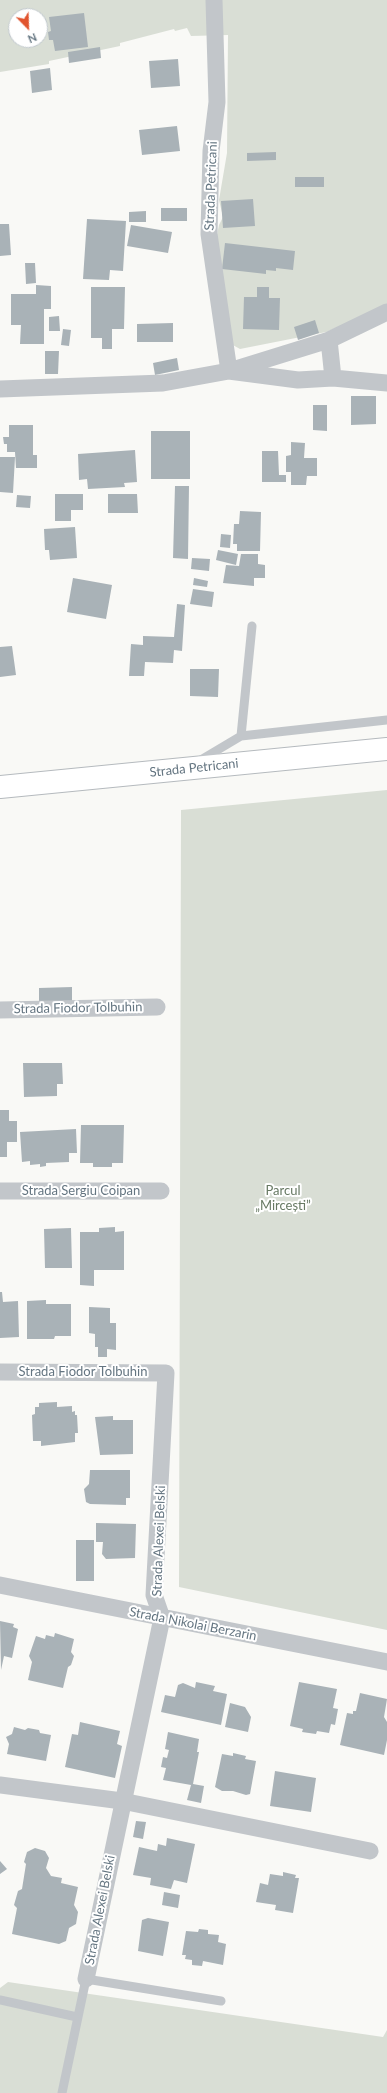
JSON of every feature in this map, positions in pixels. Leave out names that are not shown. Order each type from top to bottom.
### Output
[{"type":"main road","name":"Strada Petricani","points":[[0,787],[387,749]]},
{"type":"street","name":"Strada Petricani","points":[[214,0],[217,102],[211,151],[209,234],[229,371]]},
{"type":"street","points":[[0,388],[163,383],[229,371],[328,340],[387,312]]},
{"type":"street","points":[[328,340],[333,378]]},
{"type":"street","points":[[229,371],[298,380],[333,378],[387,383]]},
{"type":"street","name":"Strada Fiodor Tolbuhin","points":[[0,1010],[157,1008]]},
{"type":"street","name":"Strada Sergiu Coipan","points":[[0,1191],[161,1191]]},
{"type":"street","name":"Strada Fiodor Tolbuhin","points":[[0,1372],[166,1373]]},
{"type":"street","name":"Strada Alexei Belski","points":[[86,1979],[122,1801],[162,1618],[154,1595],[166,1373]]},
{"type":"street","name":"Strada Nikolai Berzarin","points":[[0,1584],[162,1618],[387,1662]]},
{"type":"street","points":[[0,1785],[122,1801],[370,1851]]},
{"type":"lane","points":[[241,736],[252,626]]},
{"type":"lane","points":[[185,769],[241,736],[387,720]]},
{"type":"lane","points":[[62,2093],[86,1979]]},
{"type":"lane","name":"Strada Alexei Belski","points":[[86,1979],[221,2001]]},
{"type":"lane","points":[[0,2000],[77,2017]]},
{"type":"green space","points":[[0,0],[387,0],[387,306],[326,332],[240,349],[231,344],[216,240],[219,225],[223,217],[219,200],[227,153],[228,35],[191,36],[187,28],[175,31],[174,29],[120,43],[120,46],[49,61],[49,64],[0,72]]},
{"type":"green space","name":"Parcul „Mircești”","points":[[387,790],[387,1630],[179,1587],[181,810]]},
{"type":"green space","points":[[8,1982],[383,2037],[387,2030],[387,2093],[0,2093],[0,1988]]},
{"type":"building","points":[[84,13],[88,47],[55,51],[53,40],[49,40],[48,32],[51,31],[49,17]]},
{"type":"building","points":[[100,47],[101,58],[69,63],[68,52]]},
{"type":"building","points":[[178,59],[180,86],[151,88],[149,61]]},
{"type":"building","points":[[50,68],[52,90],[32,93],[30,71]]},
{"type":"building","points":[[177,126],[180,151],[142,155],[139,130]]},
{"type":"building","points":[[276,152],[276,160],[247,161],[247,153]]},
{"type":"building","points":[[295,177],[324,177],[324,187],[295,187]]},
{"type":"building","points":[[253,199],[255,226],[223,228],[221,201]]},
{"type":"building","points":[[161,208],[187,208],[187,221],[161,221]]},
{"type":"building","points":[[146,211],[146,222],[129,222],[129,212]]},
{"type":"building","points":[[87,219],[126,221],[123,271],[110,270],[109,280],[83,279]]},
{"type":"building","points":[[0,224],[9,224],[11,255],[0,256]]},
{"type":"building","points":[[131,225],[172,232],[168,253],[127,246]]},
{"type":"building","points":[[225,243],[295,251],[293,270],[276,268],[276,271],[266,270],[266,274],[222,269]]},
{"type":"building","points":[[25,263],[35,263],[36,283],[26,284]]},
{"type":"building","points":[[36,285],[51,286],[51,309],[44,309],[44,344],[20,344],[21,325],[11,325],[11,294],[36,294]]},
{"type":"building","points":[[91,287],[125,287],[124,329],[112,329],[112,349],[102,349],[102,338],[91,338]]},
{"type":"building","points":[[257,287],[269,287],[269,298],[280,298],[279,330],[243,329],[244,297],[257,297]]},
{"type":"building","points":[[59,316],[60,331],[49,331],[49,317]]},
{"type":"building","points":[[315,320],[319,333],[298,340],[294,327]]},
{"type":"building","points":[[173,323],[173,342],[137,342],[137,324]]},
{"type":"building","points":[[63,329],[71,330],[69,346],[61,345]]},
{"type":"building","points":[[45,351],[59,351],[58,374],[45,374]]},
{"type":"building","points":[[177,358],[179,370],[155,375],[153,363]]},
{"type":"building","points":[[351,396],[376,396],[376,424],[351,425]]},
{"type":"building","points":[[313,405],[327,405],[327,431],[313,430]]},
{"type":"building","points":[[9,425],[33,425],[33,455],[37,455],[37,468],[16,468],[15,452],[7,452],[7,444],[4,444],[3,437],[9,437]]},
{"type":"building","points":[[151,431],[190,431],[190,479],[151,479]]},
{"type":"building","points":[[291,442],[305,443],[304,458],[317,458],[317,476],[307,476],[306,485],[291,485],[291,472],[286,472],[286,456],[291,455]]},
{"type":"building","points":[[135,450],[137,482],[124,483],[125,487],[88,489],[87,479],[79,480],[78,454]]},
{"type":"building","points":[[262,451],[278,451],[279,475],[286,475],[286,482],[262,482]]},
{"type":"building","points":[[0,457],[15,457],[13,493],[0,492]]},
{"type":"building","points":[[175,486],[189,486],[188,559],[173,558]]},
{"type":"building","points":[[55,494],[83,494],[83,510],[71,510],[71,521],[55,521]]},
{"type":"building","points":[[108,494],[137,494],[138,513],[108,513]]},
{"type":"building","points":[[17,495],[31,496],[30,508],[16,507]]},
{"type":"building","points":[[240,511],[261,512],[260,551],[237,551],[237,544],[233,544],[234,524],[239,524]]},
{"type":"building","points":[[75,527],[77,558],[50,560],[49,550],[45,550],[44,529]]},
{"type":"building","points":[[221,534],[231,535],[230,548],[220,547]]},
{"type":"building","points":[[218,550],[238,554],[236,565],[216,560]]},
{"type":"building","points":[[241,554],[258,554],[258,564],[265,565],[265,578],[254,578],[254,586],[223,583],[226,565],[239,566]]},
{"type":"building","points":[[192,558],[210,559],[209,571],[191,569]]},
{"type":"building","points":[[73,578],[112,585],[106,619],[67,612]]},
{"type":"building","points":[[194,578],[208,581],[207,587],[193,585]]},
{"type":"building","points":[[193,589],[214,592],[212,607],[190,604]]},
{"type":"building","points":[[177,604],[185,605],[182,651],[174,650],[173,663],[145,662],[144,676],[129,676],[131,644],[143,645],[143,636],[174,637]]},
{"type":"building","points":[[12,646],[16,675],[0,677],[0,647]]},
{"type":"building","points":[[190,669],[219,669],[218,697],[190,696]]},
{"type":"building","points":[[72,987],[72,1002],[39,1002],[39,988]]},
{"type":"building","points":[[23,1063],[62,1063],[63,1084],[57,1084],[57,1096],[24,1097]]},
{"type":"building","points":[[0,1110],[9,1110],[9,1121],[17,1121],[17,1142],[7,1142],[7,1157],[0,1157]]},
{"type":"building","points":[[81,1125],[124,1125],[123,1163],[112,1163],[112,1167],[93,1167],[93,1163],[80,1163]]},
{"type":"building","points":[[76,1129],[77,1153],[69,1153],[69,1162],[46,1163],[46,1166],[40,1167],[40,1164],[30,1165],[30,1161],[22,1162],[20,1132]]},
{"type":"building","points":[[115,1227],[115,1232],[124,1231],[124,1270],[94,1270],[94,1286],[80,1285],[80,1232],[99,1232],[99,1228]]},
{"type":"building","points":[[71,1228],[72,1268],[45,1268],[44,1229]]},
{"type":"building","points":[[0,1292],[2,1292],[3,1302],[18,1301],[19,1337],[0,1338]]},
{"type":"building","points":[[46,1300],[46,1304],[71,1304],[71,1336],[55,1336],[54,1339],[27,1339],[27,1301]]},
{"type":"building","points":[[89,1307],[110,1308],[110,1323],[116,1323],[116,1350],[107,1349],[107,1357],[98,1357],[98,1347],[95,1347],[95,1334],[89,1333]]},
{"type":"building","points":[[57,1402],[57,1407],[72,1406],[72,1412],[75,1411],[75,1415],[77,1415],[78,1433],[75,1433],[75,1442],[41,1446],[41,1441],[33,1441],[32,1415],[35,1414],[35,1407],[39,1407],[39,1403]]},
{"type":"building","points":[[113,1416],[113,1420],[133,1420],[133,1454],[100,1455],[95,1417]]},
{"type":"building","points":[[90,1470],[130,1470],[130,1498],[126,1498],[126,1505],[90,1504],[86,1502],[84,1489],[89,1484]]},
{"type":"building","points":[[96,1523],[136,1524],[135,1558],[106,1559],[102,1554],[103,1542],[96,1542]]},
{"type":"building","points":[[76,1540],[94,1540],[94,1581],[76,1581]]},
{"type":"building","points":[[0,1621],[14,1624],[13,1627],[18,1629],[12,1658],[4,1656],[1,1670]]},
{"type":"building","points":[[55,1633],[74,1639],[71,1652],[74,1656],[71,1665],[68,1667],[63,1688],[28,1680],[32,1662],[29,1656],[36,1636],[45,1639],[46,1635],[54,1637]]},
{"type":"building","points":[[196,1682],[215,1686],[213,1691],[227,1694],[221,1725],[161,1712],[165,1695],[175,1697],[178,1685],[183,1683],[195,1688]]},
{"type":"building","points":[[299,1682],[337,1689],[333,1708],[338,1709],[335,1725],[331,1724],[329,1733],[317,1731],[316,1734],[302,1732],[303,1729],[290,1726]]},
{"type":"building","points":[[360,1693],[387,1699],[384,1717],[387,1722],[387,1740],[384,1755],[340,1745],[347,1713],[353,1714],[353,1711],[356,1711]]},
{"type":"building","points":[[230,1703],[245,1707],[251,1717],[248,1732],[225,1727]]},
{"type":"building","points":[[80,1722],[120,1731],[117,1744],[122,1746],[115,1778],[65,1767],[72,1734],[78,1735]]},
{"type":"building","points":[[14,1727],[25,1730],[28,1728],[39,1730],[40,1733],[51,1735],[46,1761],[7,1754],[9,1744],[6,1737],[12,1734]]},
{"type":"building","points":[[168,1732],[199,1739],[197,1752],[199,1752],[193,1784],[204,1786],[201,1803],[187,1800],[191,1785],[163,1780],[166,1768],[161,1767],[163,1757],[167,1758],[169,1750],[165,1749]]},
{"type":"building","points":[[233,1753],[246,1756],[245,1759],[256,1761],[250,1794],[246,1795],[233,1791],[222,1791],[215,1787],[222,1754],[233,1756]]},
{"type":"building","points":[[275,1771],[316,1778],[311,1812],[270,1806]]},
{"type":"building","points":[[136,1821],[146,1822],[143,1839],[133,1837]]},
{"type":"building","points":[[167,1838],[195,1844],[187,1883],[174,1880],[171,1889],[150,1885],[151,1878],[133,1875],[139,1847],[157,1851],[158,1844],[166,1846]]},
{"type":"building","points":[[35,1848],[45,1851],[49,1858],[46,1868],[51,1876],[62,1878],[61,1883],[78,1887],[74,1905],[78,1912],[76,1924],[69,1928],[66,1941],[59,1944],[12,1934],[17,1908],[14,1905],[18,1891],[22,1889],[26,1864],[24,1862],[27,1852]]},
{"type":"building","points":[[0,1861],[7,1869],[0,1874]]},
{"type":"building","points":[[283,1872],[296,1875],[295,1878],[299,1878],[293,1913],[275,1910],[276,1905],[256,1902],[260,1883],[268,1885],[270,1874],[283,1876]]},
{"type":"building","points":[[164,1892],[180,1895],[178,1908],[162,1905]]},
{"type":"building","points":[[148,1918],[169,1922],[163,1956],[138,1951],[142,1920]]},
{"type":"building","points":[[199,1929],[208,1930],[208,1934],[219,1935],[218,1942],[226,1944],[223,1965],[203,1961],[202,1966],[192,1965],[192,1960],[185,1959],[186,1955],[182,1955],[186,1931],[198,1932]]}]
